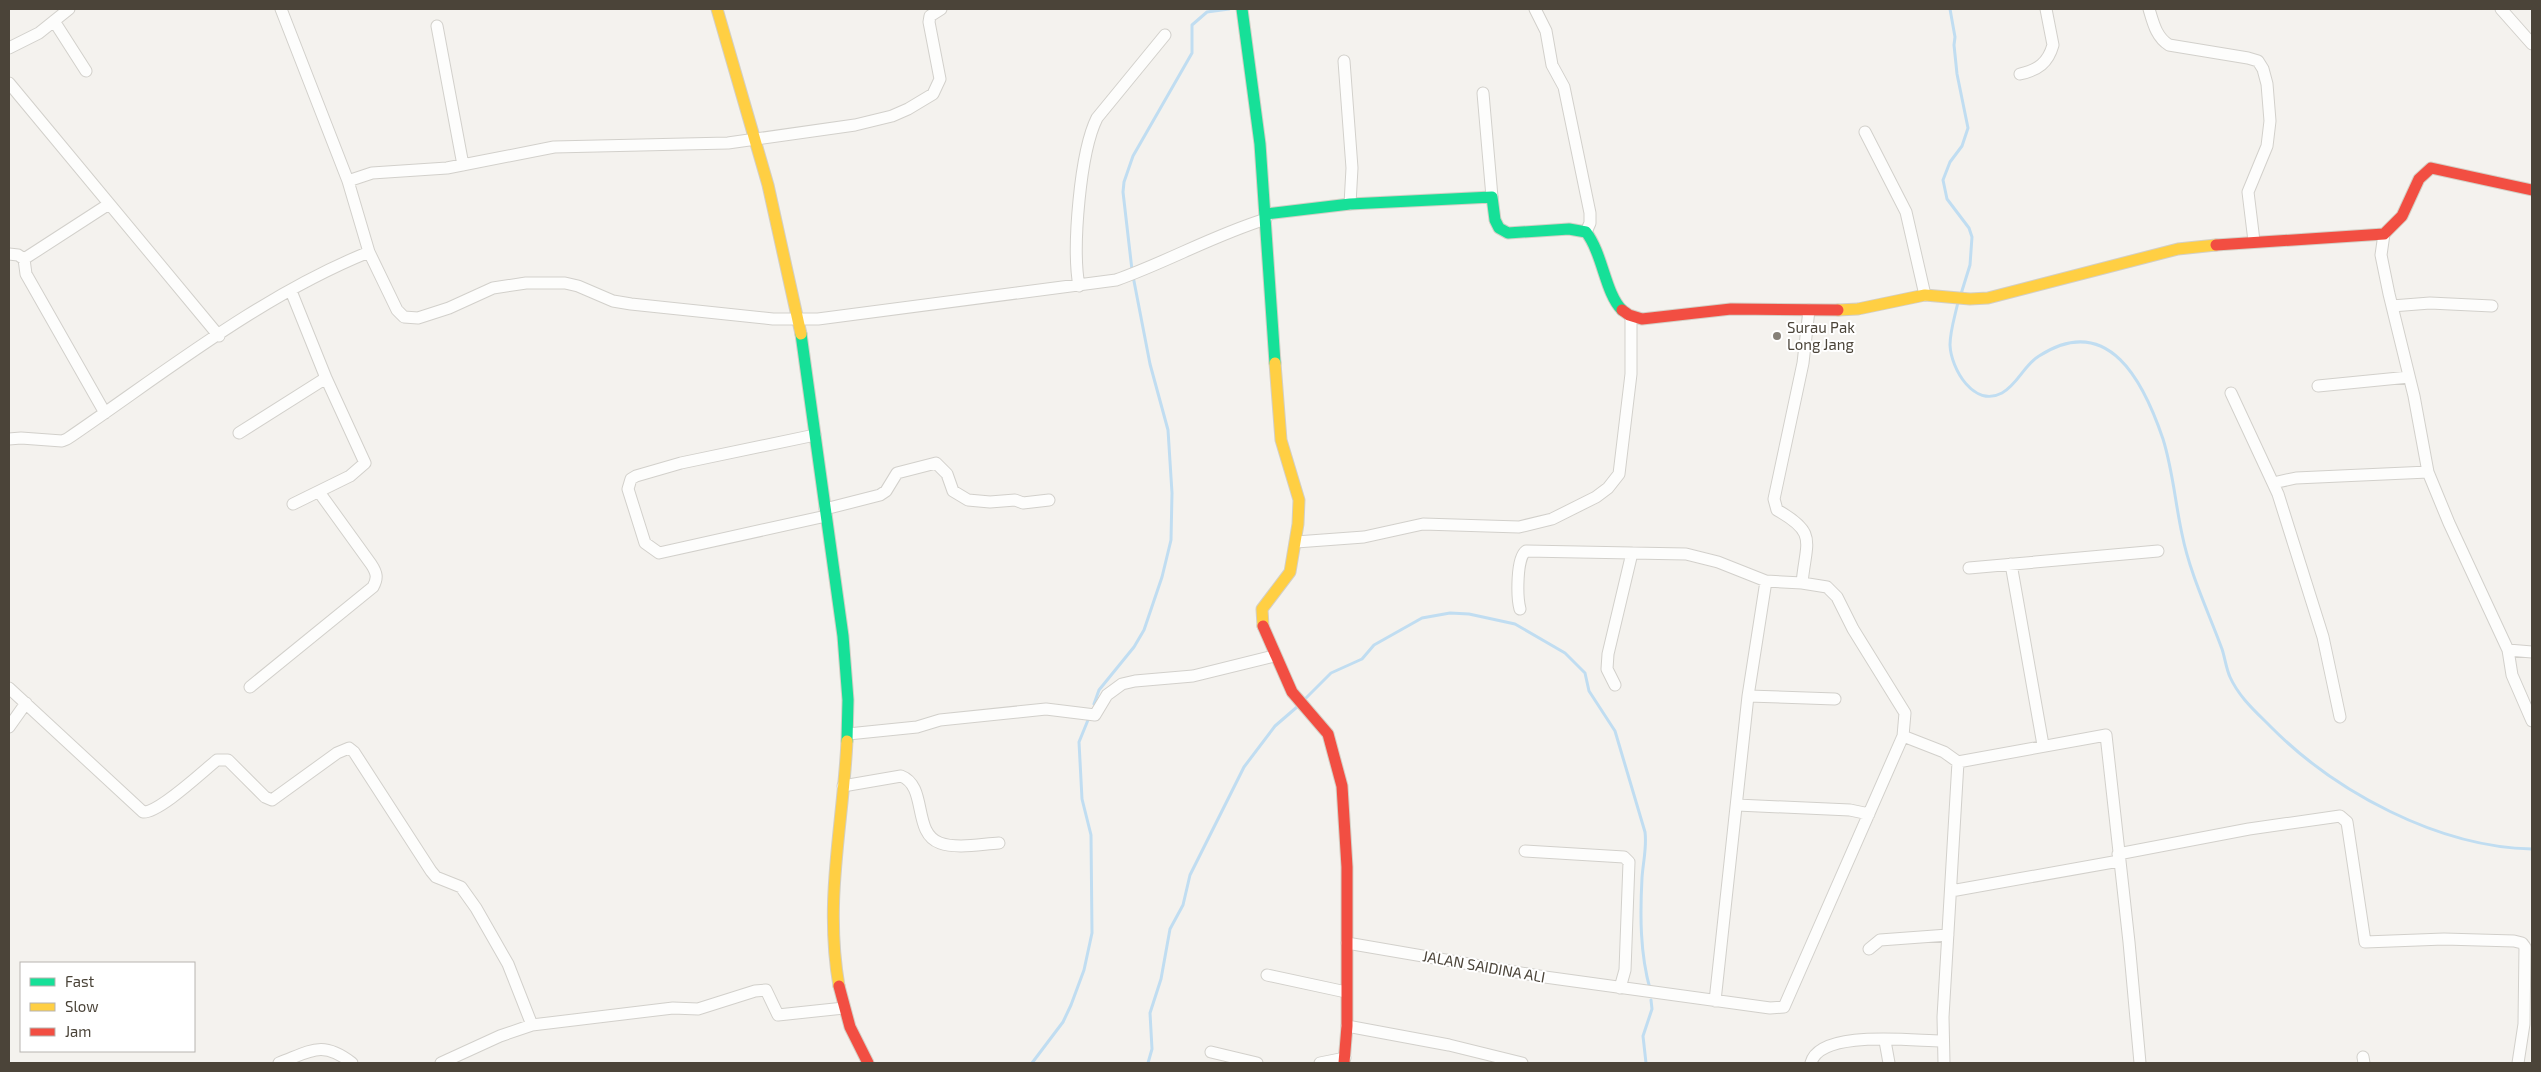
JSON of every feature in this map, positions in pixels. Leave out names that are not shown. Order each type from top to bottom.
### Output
[{"type":"street","points":[[9,48],[39,32],[69,9]]},
{"type":"street","points":[[281,9],[348,181],[369,252],[397,310],[404,317],[418,318],[504,285],[565,283],[578,286],[608,299],[631,304],[798,320],[886,312],[1116,280],[1143,271],[1266,216],[1350,204],[1492,197]]},
{"type":"street","points":[[717,9],[755,139],[798,320],[841,622],[847,697],[848,734],[844,786],[830,916],[836,970],[844,1008],[852,1034],[868,1063]]},
{"type":"street","points":[[348,181],[372,173],[430,170],[554,146],[728,143],[875,121],[908,109],[932,94],[940,79],[929,22],[930,16],[941,9]]},
{"type":"street","points":[[1535,9],[1546,31],[1552,65],[1564,86],[1590,213],[1590,223],[1586,232]]},
{"type":"street","points":[[2020,74],[2034,71],[2041,66],[2052,50],[2053,45],[2046,9]]},
{"type":"street","points":[[2149,9],[2157,32],[2163,41],[2169,44],[2248,58],[2258,61],[2263,69],[2270,121],[2267,146],[2248,192],[2254,241]]},
{"type":"street","points":[[2501,9],[2532,44]]},
{"type":"street","points":[[1242,10],[1260,144],[1278,416],[1281,440],[1299,500],[1296,542],[1290,572],[1262,608],[1262,628],[1274,656],[1298,700],[1328,734],[1342,786],[1346,828],[1347,1026],[1345,1060],[1320,1063]]},
{"type":"street","points":[[54,21],[86,71]]},
{"type":"street","points":[[437,26],[463,165]]},
{"type":"street","points":[[1078,286],[1075,266],[1091,130],[1097,118],[1165,35]]},
{"type":"street","points":[[1344,61],[1352,168],[1350,204]]},
{"type":"street","points":[[9,83],[219,336]]},
{"type":"street","points":[[1483,93],[1492,197],[1495,220],[1499,228],[1508,233],[1569,229],[1586,232],[1600,251],[1614,299],[1619,309],[1631,318],[1653,318],[1731,308],[1858,309],[1924,294],[1970,299],[2009,293],[2170,250],[2254,241],[2384,234]]},
{"type":"street","points":[[1865,132],[1906,212],[1924,294]]},
{"type":"street","points":[[2532,190],[2431,168],[2419,179],[2402,216],[2384,234],[2382,254],[2428,472],[2449,523],[2496,620],[2508,650],[2512,675],[2532,721]]},
{"type":"street","points":[[24,259],[109,204]]},
{"type":"street","points":[[2360,234],[2370,239],[2382,254]]},
{"type":"street","points":[[9,439],[62,441],[219,336],[291,291],[327,269],[369,252]]},
{"type":"street","points":[[9,254],[18,255],[24,259],[26,274],[105,413]]},
{"type":"street","points":[[291,291],[326,378],[366,463],[350,476],[293,504]]},
{"type":"street","points":[[2392,306],[2438,303],[2492,306]]},
{"type":"street","points":[[1802,583],[1807,540],[1804,531],[1800,523],[1777,510],[1774,499],[1803,363],[1809,310]]},
{"type":"street","points":[[1296,542],[1364,538],[1423,524],[1519,527],[1552,519],[1596,497],[1608,488],[1619,474],[1631,374],[1631,318]]},
{"type":"street","points":[[2318,386],[2409,377]]},
{"type":"street","points":[[239,433],[326,378]]},
{"type":"street","points":[[2231,393],[2273,483],[2323,637],[2340,717]]},
{"type":"street","points":[[814,435],[682,463],[631,479],[628,489],[645,543],[659,553],[825,512],[880,495],[886,491],[897,473],[936,463],[947,474],[953,491],[968,500],[990,502],[1014,500],[1023,503],[1049,500]]},
{"type":"street","points":[[2273,483],[2296,478],[2428,472]]},
{"type":"street","points":[[250,687],[376,582],[377,574],[371,564],[319,492]]},
{"type":"street","points":[[1520,609],[1518,601],[1520,560],[1526,551],[1686,554],[1718,562],[1766,580],[1828,587],[1837,597],[1853,630],[1905,713],[1903,736],[1869,814],[1850,810],[1737,805]]},
{"type":"street","points":[[1969,568],[2158,551]]},
{"type":"street","points":[[1615,686],[1607,669],[1608,654],[1632,553]]},
{"type":"street","points":[[2011,564],[2042,745]]},
{"type":"street","points":[[1715,1000],[1748,696],[1766,580]]},
{"type":"street","points":[[2508,650],[2532,652]]},
{"type":"street","points":[[848,734],[917,727],[940,720],[1046,709],[1095,715],[1107,695],[1122,684],[1193,676],[1274,656]]},
{"type":"street","points":[[9,688],[142,812],[149,812],[161,804],[217,760],[228,760],[265,797],[272,800],[337,753],[349,748],[354,752],[431,871],[436,877],[461,888],[476,908],[508,964],[532,1025]]},
{"type":"street","points":[[1748,696],[1835,699]]},
{"type":"street","points":[[9,727],[26,704]]},
{"type":"street","points":[[1903,736],[1944,752],[1958,762],[2042,745],[2106,735],[2140,1063]]},
{"type":"street","points":[[1944,1063],[1942,1041],[1958,762]]},
{"type":"street","points":[[844,786],[901,776],[909,779],[914,786],[925,828],[938,842],[950,846],[999,843]]},
{"type":"street","name":"JALAN SAIDINA ALI","points":[[1347,943],[1620,988],[1770,1008],[1784,1007],[1869,814]]},
{"type":"street","points":[[1951,891],[2249,829],[2340,816],[2347,822],[2364,942],[2444,939],[2522,943],[2527,954],[2528,1002],[2518,1063]]},
{"type":"street","points":[[1525,851],[1624,857],[1629,862],[1625,970],[1620,988]]},
{"type":"street","points":[[1868,948],[1880,940],[1948,934]]},
{"type":"street","points":[[1267,975],[1346,992]]},
{"type":"street","points":[[441,1063],[500,1036],[532,1025],[673,1008],[698,1009],[755,991],[766,990],[778,1014],[844,1008]]},
{"type":"street","points":[[1347,1026],[1449,1045],[1522,1063]]},
{"type":"street","points":[[1811,1063],[1820,1049],[1846,1040],[1942,1041]]},
{"type":"street","points":[[1885,1041],[1889,1063]]},
{"type":"street","points":[[279,1063],[322,1049],[336,1052],[352,1063]]},
{"type":"street","points":[[1210,1052],[1257,1063]]},
{"type":"waterway","points":[[1132,270],[1123,192],[1124,182],[1133,156],[1192,53],[1192,25],[1207,12],[1229,9]]},
{"type":"waterway","points":[[1950,9],[1955,37],[1957,74],[1968,128],[1962,146],[1950,162],[1943,180],[1947,199],[1969,228],[1972,237],[1970,265],[1961,294]]},
{"type":"waterway","points":[[1094,704],[1099,690],[1134,647],[1144,630],[1162,577],[1171,540],[1172,493],[1168,430],[1150,364],[1133,276]]},
{"type":"waterway","points":[[1958,302],[1951,334],[1951,355],[1966,384],[1982,395],[1992,396],[2002,393],[2039,356],[2064,344],[2085,342],[2104,348],[2120,360],[2134,376],[2145,396],[2163,439],[2185,549],[2194,578],[2222,649],[2229,674],[2243,697],[2270,726],[2325,773],[2390,812],[2425,827],[2461,838],[2496,846],[2532,849]]},
{"type":"waterway","points":[[1305,699],[1331,673],[1362,659],[1374,645],[1422,618],[1450,613],[1469,614],[1515,624],[1565,653],[1585,673],[1589,691],[1615,731],[1645,832],[1646,844],[1642,878],[1641,920],[1644,962],[1650,989]]},
{"type":"waterway","points":[[1148,1063],[1152,1049],[1150,1013],[1161,979],[1170,929],[1183,905],[1190,875],[1244,767],[1275,726],[1297,707]]},
{"type":"waterway","points":[[1032,1063],[1063,1022],[1071,1005],[1084,970],[1092,933],[1091,835],[1082,799],[1079,742],[1088,720]]},
{"type":"waterway","points":[[1646,1063],[1643,1036],[1652,1009],[1651,1000]]},
{"type":"traffic: fast","points":[[1242,9],[1260,144],[1275,363]]},
{"type":"traffic: fast","points":[[1266,214],[1350,204],[1492,197],[1495,220],[1499,228],[1508,233],[1569,229],[1586,232],[1592,241],[1616,303],[1622,310]]},
{"type":"traffic: fast","points":[[801,334],[843,636],[848,700],[847,741]]},
{"type":"traffic: slow","points":[[717,9],[768,185],[801,334]]},
{"type":"traffic: slow","points":[[1838,310],[1858,309],[1925,295],[1970,299],[1988,298],[2178,249],[2216,245]]},
{"type":"traffic: slow","points":[[1263,626],[1262,609],[1290,572],[1298,524],[1299,500],[1281,440],[1275,363]]},
{"type":"traffic: slow","points":[[839,986],[833,923],[836,863],[847,741]]},
{"type":"traffic: jam","points":[[2216,245],[2384,234],[2402,216],[2419,179],[2431,168],[2532,190]]},
{"type":"traffic: jam","points":[[1622,310],[1629,315],[1642,319],[1731,309],[1838,310]]},
{"type":"traffic: jam","points":[[1263,626],[1292,692],[1328,734],[1342,786],[1347,867],[1347,1026],[1344,1063]]},
{"type":"traffic: jam","points":[[839,986],[850,1027],[868,1063]]},
{"type":"place","name":"Surau Pak Long Jang","points":[[1777,336]]}]
